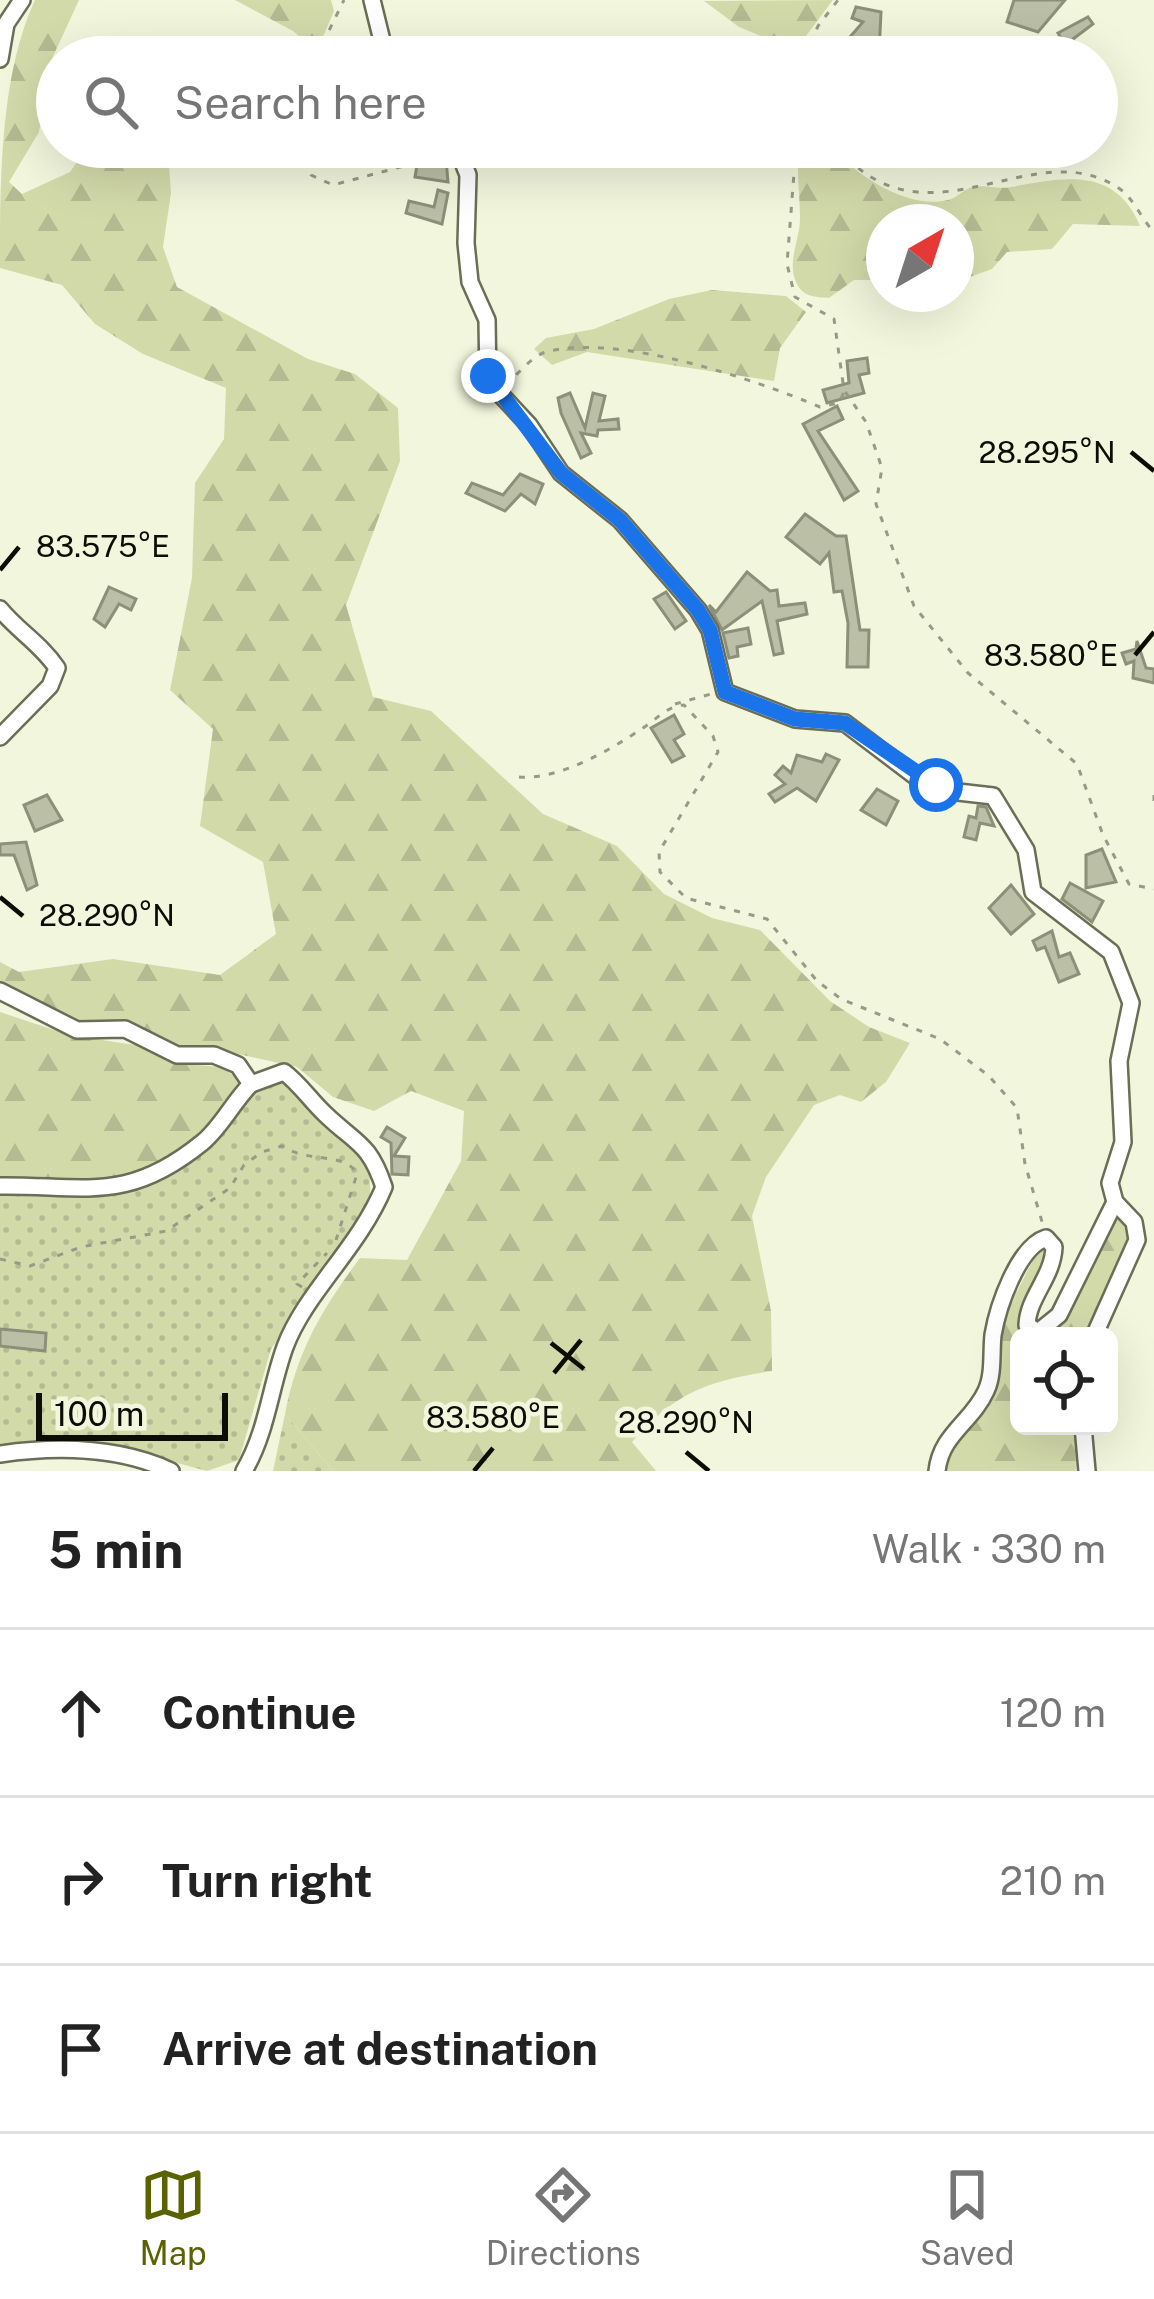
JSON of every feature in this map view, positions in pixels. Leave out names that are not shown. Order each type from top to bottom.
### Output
[{"type":"street","points":[[0,59],[6,24],[22,0]]},
{"type":"street","points":[[373,0],[381,36]]},
{"type":"street","points":[[464,168],[470,282],[487,320],[488,376],[561,473],[620,520],[698,610],[710,630],[725,692],[795,719],[845,723],[915,776],[958,792],[993,796],[1026,850],[1033,892],[1111,952],[1131,1004],[1119,1061],[1123,1142],[1110,1183],[1115,1202],[1134,1222],[1137,1240],[1098,1327]]},
{"type":"street","points":[[0,609],[22,634],[38,642],[57,668],[50,686],[0,737]]},
{"type":"street","points":[[0,991],[77,1030],[125,1029],[177,1055],[214,1055],[238,1065],[251,1084]]},
{"type":"street","points":[[0,1186],[60,1192],[112,1189],[133,1181],[205,1140],[251,1084],[284,1072],[372,1152],[384,1187],[369,1225],[286,1345],[258,1448],[244,1471]]},
{"type":"street","points":[[937,1471],[945,1442],[986,1392],[997,1313],[1024,1256],[1034,1242],[1046,1238],[1054,1247],[1053,1263],[1028,1310],[1028,1325],[1038,1332],[1059,1315],[1115,1202]]},
{"type":"street","points":[[1084,1435],[1087,1471]]},
{"type":"street","points":[[0,1454],[70,1449],[146,1460],[171,1471]]},
{"type":"path","points":[[326,36],[344,0]]},
{"type":"path","points":[[814,36],[838,0]]},
{"type":"path","points":[[308,168],[311,176],[333,184],[396,168]]},
{"type":"path","points":[[794,168],[787,264],[795,298],[834,319],[844,390],[875,443],[881,468],[875,504],[914,606],[968,673],[1077,764],[1102,835],[1129,884],[1154,889]]},
{"type":"path","points":[[862,168],[906,193],[945,195],[974,183],[1007,184],[1043,173],[1099,177],[1125,192],[1154,232]]},
{"type":"path","points":[[488,376],[515,376],[540,354],[598,345],[674,357],[820,407],[839,403],[844,390]]},
{"type":"path","points":[[519,777],[560,772],[615,745],[672,706],[725,692]]},
{"type":"path","points":[[672,706],[684,705],[698,718],[718,752],[658,852],[660,872],[686,898],[766,919],[829,990],[861,1010],[940,1039],[988,1076],[1017,1108],[1024,1164],[1046,1238]]},
{"type":"path","points":[[1154,795],[1154,805]]},
{"type":"path","points":[[0,1259],[30,1266],[81,1247],[166,1231],[220,1196],[262,1152],[282,1146],[314,1161],[341,1158],[357,1174],[332,1247],[297,1283],[301,1288],[336,1257]]},
{"type":"green space","points":[[35,0],[79,0],[62,36],[36,36],[36,137],[9,182],[22,194],[73,168],[169,168],[171,193],[163,247],[177,287],[308,359],[355,374],[398,408],[400,461],[346,605],[373,697],[431,711],[543,814],[617,846],[664,894],[712,918],[760,930],[830,1001],[869,1027],[910,1043],[886,1082],[861,1102],[840,1095],[814,1105],[766,1177],[752,1216],[771,1311],[772,1371],[711,1385],[664,1411],[632,1442],[656,1471],[333,1471],[285,1414],[296,1370],[323,1313],[360,1258],[407,1260],[461,1161],[464,1111],[411,1091],[374,1111],[333,1097],[297,1067],[197,1045],[173,1047],[136,1025],[84,1022],[0,986],[0,962],[19,972],[113,959],[220,975],[276,934],[263,862],[200,826],[213,729],[170,690],[192,578],[195,483],[224,439],[226,388],[143,354],[95,324],[62,285],[0,268],[2,164],[9,95],[23,29]]},
{"type":"green space","points":[[235,0],[331,0],[334,11],[323,36],[299,36]]},
{"type":"green space","points":[[833,0],[806,36],[761,36],[739,27],[704,1]]},
{"type":"green space","points":[[798,168],[854,168],[900,195],[933,202],[978,186],[1085,180],[1116,193],[1140,226],[1073,224],[1052,249],[1007,252],[992,269],[974,276],[974,204],[866,204],[866,280],[854,280],[829,298],[806,293],[794,276],[800,225]]},
{"type":"green space","points":[[712,290],[786,296],[806,312],[780,348],[774,381],[587,352],[552,365],[534,349],[546,338],[594,329],[669,299]]},
{"type":"green space","points":[[0,1012],[69,1035],[135,1045],[184,1064],[221,1067],[242,1081],[204,1135],[159,1165],[81,1183],[0,1181]]},
{"type":"green space","points":[[284,1081],[369,1159],[371,1207],[271,1349],[239,1460],[207,1471],[103,1443],[0,1447],[0,1190],[82,1195],[205,1151],[246,1099],[262,1086]]},
{"type":"green space","points":[[1118,1216],[1128,1226],[1128,1249],[1092,1327],[1057,1327]]},
{"type":"green space","points":[[1038,1250],[1049,1251],[1025,1327],[1010,1327],[1010,1435],[1075,1435],[1076,1471],[945,1471],[948,1451],[991,1398],[1000,1365],[999,1327]]},
{"type":"green space","points":[[285,1414],[333,1471],[273,1471]]},
{"type":"building","points":[[1014,0],[1065,0],[1038,32],[1007,22]]},
{"type":"building","points":[[856,7],[881,12],[880,36],[851,36],[863,22],[852,18]]},
{"type":"building","points":[[1088,17],[1093,24],[1077,36],[1058,33]]},
{"type":"building","points":[[416,168],[447,168],[448,182],[415,177]]},
{"type":"building","points":[[438,190],[448,193],[442,224],[406,213],[409,201],[434,207]]},
{"type":"building","points":[[867,358],[869,373],[859,375],[864,393],[827,403],[823,390],[849,383],[847,361]]},
{"type":"building","points":[[570,393],[585,428],[593,393],[605,396],[599,421],[618,419],[619,429],[598,430],[597,436],[581,433],[591,453],[581,458],[558,398]]},
{"type":"building","points":[[837,406],[843,419],[818,431],[858,491],[844,500],[803,424]]},
{"type":"building","points":[[520,474],[543,484],[535,504],[521,494],[505,511],[466,493],[472,483],[503,495]]},
{"type":"building","points":[[805,514],[836,536],[846,536],[860,630],[869,630],[868,667],[847,667],[848,623],[842,591],[834,592],[829,553],[820,564],[786,537]]},
{"type":"building","points":[[747,572],[770,591],[777,590],[779,606],[805,603],[807,614],[777,621],[783,653],[774,655],[762,601],[722,630],[709,605],[716,612]]},
{"type":"building","points":[[109,587],[136,599],[131,610],[119,604],[105,627],[94,619]]},
{"type":"building","points":[[666,592],[686,621],[675,629],[654,599]]},
{"type":"building","points":[[748,628],[751,644],[737,647],[738,656],[729,658],[723,633]]},
{"type":"building","points":[[1137,641],[1146,668],[1154,669],[1154,683],[1133,678],[1134,661],[1126,664],[1122,653],[1136,649]]},
{"type":"building","points":[[674,715],[684,734],[674,740],[684,756],[672,762],[651,728]]},
{"type":"building","points":[[826,754],[839,760],[816,801],[797,788],[775,802],[769,794],[785,784],[775,775],[783,766],[791,773],[797,755],[822,762]]},
{"type":"building","points":[[877,789],[898,801],[886,825],[861,810]]},
{"type":"building","points":[[47,795],[62,820],[35,831],[24,805]]},
{"type":"building","points":[[978,806],[986,807],[994,826],[980,823],[976,840],[964,837],[969,816],[976,818]]},
{"type":"building","points":[[26,842],[37,885],[27,890],[14,855],[0,855],[0,844]]},
{"type":"building","points":[[1102,849],[1116,882],[1086,888],[1086,855]]},
{"type":"building","points":[[1070,883],[1103,901],[1092,922],[1062,899]]},
{"type":"building","points":[[1011,885],[1034,914],[1011,934],[989,908]]},
{"type":"building","points":[[1052,931],[1059,957],[1070,953],[1079,974],[1059,982],[1045,947],[1037,950],[1033,941]]},
{"type":"building","points":[[387,1127],[405,1138],[394,1156],[409,1157],[408,1175],[392,1174],[391,1143],[381,1137]]},
{"type":"building","points":[[0,1329],[46,1333],[45,1351],[0,1346]]},
{"type":"route","points":[[488,376],[561,473],[599,508],[620,520],[698,610],[710,630],[725,692],[745,704],[795,719],[845,723],[915,776],[936,785]]}]
